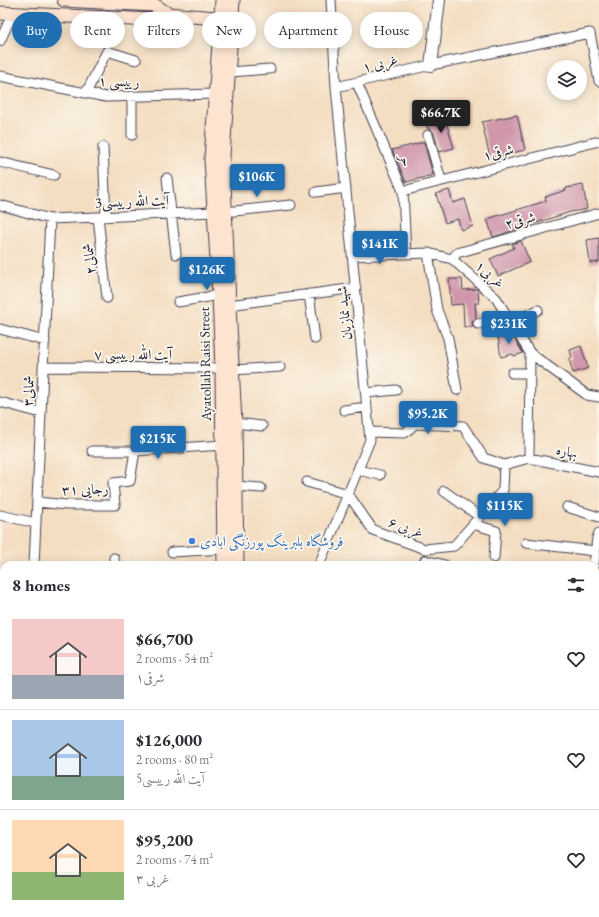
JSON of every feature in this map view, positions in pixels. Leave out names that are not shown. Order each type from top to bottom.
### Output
[{"type":"main road","points":[[64,0],[111,1],[154,5],[165,12]]},
{"type":"main road","points":[[222,0],[225,12]]},
{"type":"main road","points":[[229,12],[233,0]]},
{"type":"main road","points":[[6,13],[133,19]]},
{"type":"main road","name":"Ayatollah Raisi Street","points":[[222,48],[215,94],[211,159],[220,212],[229,305],[223,445],[224,561]]},
{"type":"main road","name":"Ayatollah Raisi Street","points":[[228,48],[229,72],[220,212],[219,295],[227,369],[235,423],[237,561]]},
{"type":"street","name":"شهید نمازیان","points":[[321,561],[370,440],[336,87],[331,0]]},
{"type":"street","points":[[431,65],[439,0]]},
{"type":"street","points":[[0,41],[6,13]]},
{"type":"street","name":"غربی ۱","points":[[336,87],[431,65],[590,33],[599,81]]},
{"type":"street","points":[[86,93],[107,51],[136,60]]},
{"type":"street","points":[[229,72],[270,69]]},
{"type":"street","name":"رییسی ۱","points":[[0,76],[106,97],[215,94]]},
{"type":"street","name":"حر","points":[[357,82],[403,191],[406,254]]},
{"type":"street","points":[[132,96],[132,135]]},
{"type":"street","points":[[428,135],[441,180]]},
{"type":"street","name":"شرقی۱","points":[[403,191],[441,180],[599,141]]},
{"type":"street","name":"شمالی۲","points":[[103,147],[102,217],[107,298]]},
{"type":"street","points":[[0,162],[54,175]]},
{"type":"street","points":[[168,178],[176,254]]},
{"type":"street","points":[[316,192],[346,188]]},
{"type":"street","name":"آیت الله رییسی3","points":[[0,205],[50,219],[220,212],[291,205]]},
{"type":"street","name":"شرقی۲","points":[[452,259],[457,252],[599,212]]},
{"type":"street","name":"شمالی۳","points":[[34,561],[50,219]]},
{"type":"street","points":[[428,253],[437,310],[448,338],[457,390]]},
{"type":"street","name":"غربی۱","points":[[353,256],[428,253],[452,259],[496,298],[530,353]]},
{"type":"street","points":[[229,305],[356,288]]},
{"type":"street","points":[[309,294],[315,339]]},
{"type":"street","points":[[178,302],[219,295]]},
{"type":"street","points":[[478,324],[509,319],[538,310]]},
{"type":"street","points":[[0,329],[44,341]]},
{"type":"street","points":[[370,432],[405,433],[415,424],[463,426],[484,458],[504,465],[529,458],[530,353]]},
{"type":"street","points":[[530,353],[587,395],[599,398]]},
{"type":"street","name":"آیت الله رییسی ۷","points":[[43,367],[227,369],[280,367]]},
{"type":"street","points":[[512,373],[530,373]]},
{"type":"street","points":[[366,393],[396,390]]},
{"type":"street","points":[[0,402],[41,413]]},
{"type":"street","points":[[344,410],[367,408]]},
{"type":"street","points":[[235,423],[262,426]]},
{"type":"street","points":[[92,451],[135,451],[223,445]]},
{"type":"street","name":"رجایی ۳۱","points":[[37,502],[67,505],[115,504],[113,483],[130,481],[135,451]]},
{"type":"street","name":"بهاره","points":[[529,458],[599,472]]},
{"type":"street","points":[[425,561],[425,549],[454,546],[503,490],[504,465]]},
{"type":"street","points":[[358,470],[380,475]]},
{"type":"street","points":[[307,482],[348,494]]},
{"type":"street","points":[[236,486],[261,488]]},
{"type":"street","points":[[444,491],[480,516]]},
{"type":"street","name":"غربی ۶","points":[[348,494],[373,530],[425,549]]},
{"type":"street","points":[[567,507],[599,517]]},
{"type":"street","points":[[0,515],[36,523]]},
{"type":"street","points":[[473,524],[496,531],[494,558]]},
{"type":"street","points":[[594,561],[598,537]]},
{"type":"street","points":[[526,543],[595,551]]},
{"type":"street","points":[[172,552],[224,550]]},
{"type":"building","points":[[517,115],[525,150],[490,158],[482,122]]},
{"type":"building","points":[[445,118],[454,148],[439,152],[434,133],[432,130],[428,129],[426,123]]},
{"type":"building","points":[[424,142],[433,175],[406,182],[392,150]]},
{"type":"building","points":[[583,185],[587,209],[570,212],[493,237],[487,219],[546,201],[545,197],[566,190],[566,188]]},
{"type":"building","points":[[449,190],[453,203],[465,199],[473,226],[461,230],[458,219],[445,223],[436,194]]},
{"type":"building","points":[[599,238],[599,262],[590,263],[587,240]]},
{"type":"building","points":[[521,241],[530,262],[498,276],[490,259],[514,248],[512,244]]},
{"type":"building","points":[[449,279],[462,279],[463,290],[478,290],[479,303],[475,303],[476,318],[472,322],[473,327],[464,327],[463,304],[451,305]]},
{"type":"building","points":[[509,330],[523,353],[514,356],[513,354],[501,357],[498,337]]},
{"type":"building","points":[[581,346],[588,368],[573,373],[569,359],[572,358],[570,350]]},
{"type":"place","name":"فروشگاه بلبرینگ پورزنگی ابادی","points":[[192,541]]}]
